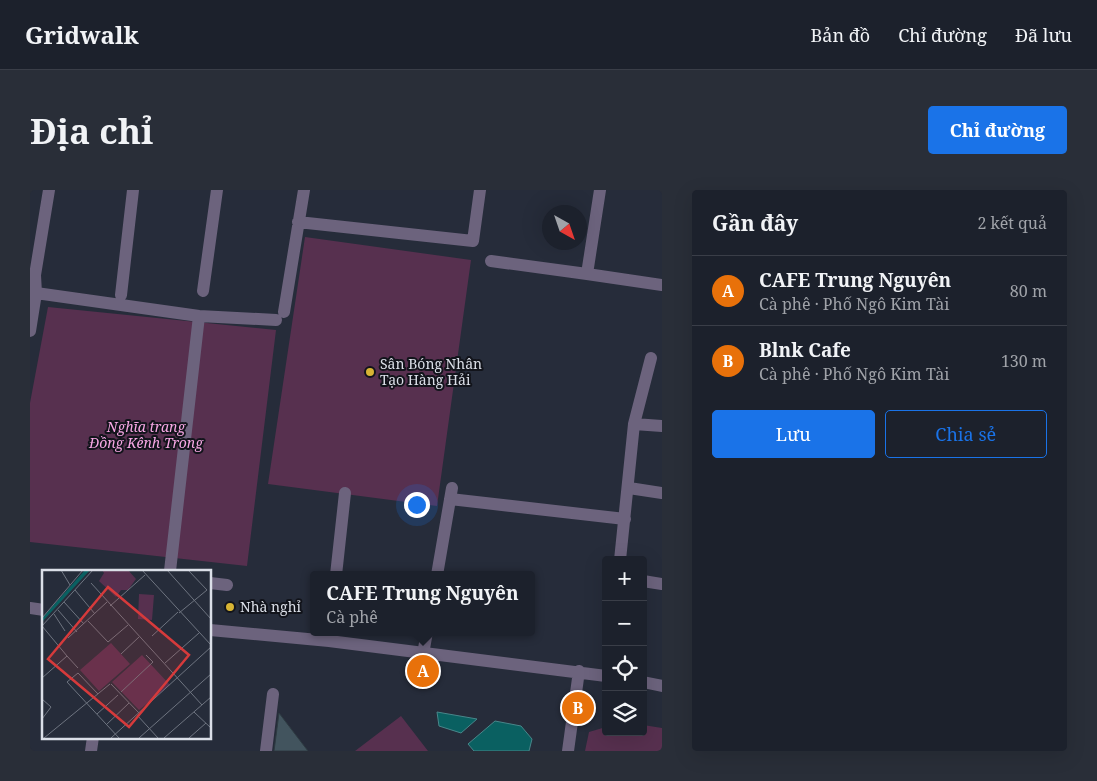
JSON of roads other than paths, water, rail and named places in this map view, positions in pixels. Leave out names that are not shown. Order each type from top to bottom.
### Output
[{"type":"street","points":[[30,331],[36,293],[33,275],[49,190]]},
{"type":"street","points":[[121,295],[133,190]]},
{"type":"street","points":[[203,291],[217,190]]},
{"type":"street","points":[[36,293],[199,316],[280,316],[304,190]]},
{"type":"street","points":[[298,222],[473,242],[480,190]]},
{"type":"street","points":[[587,274],[600,190]]},
{"type":"street","points":[[491,261],[662,285]]},
{"type":"street","points":[[170,570],[199,316]]},
{"type":"street","points":[[620,556],[629,488],[634,424],[651,358]]},
{"type":"street","points":[[634,424],[662,426]]},
{"type":"street","points":[[629,488],[662,493]]},
{"type":"street","points":[[336,571],[345,494]]},
{"type":"street","points":[[438,571],[451,494],[625,519]]},
{"type":"street","points":[[647,582],[662,584]]},
{"type":"street","points":[[211,583],[227,585]]},
{"type":"street","points":[[211,630],[310,636]]},
{"type":"street","points":[[313,636],[330,637],[423,654],[579,671],[602,675]]},
{"type":"street","points":[[423,654],[426,636]]},
{"type":"street","points":[[568,751],[579,671]]},
{"type":"street","points":[[647,683],[662,686]]},
{"type":"street","points":[[266,751],[273,694]]},
{"type":"street","points":[[91,751],[93,738]]},
{"type":"place","name":"Sân Bóng Nhân Tạo Hàng Hải","points":[[370,372]]},
{"type":"place","name":"Nhà nghỉ","points":[[230,607]]},
{"type":"place","name":"CAFE Trung Nguyên","points":[[423,671]]},
{"type":"place","name":"Blnk Cafe","points":[[578,708]]},
{"type":"park label","name":"Nghĩa trang Đồng Kênh Trong","points":[[146,436]]}]
